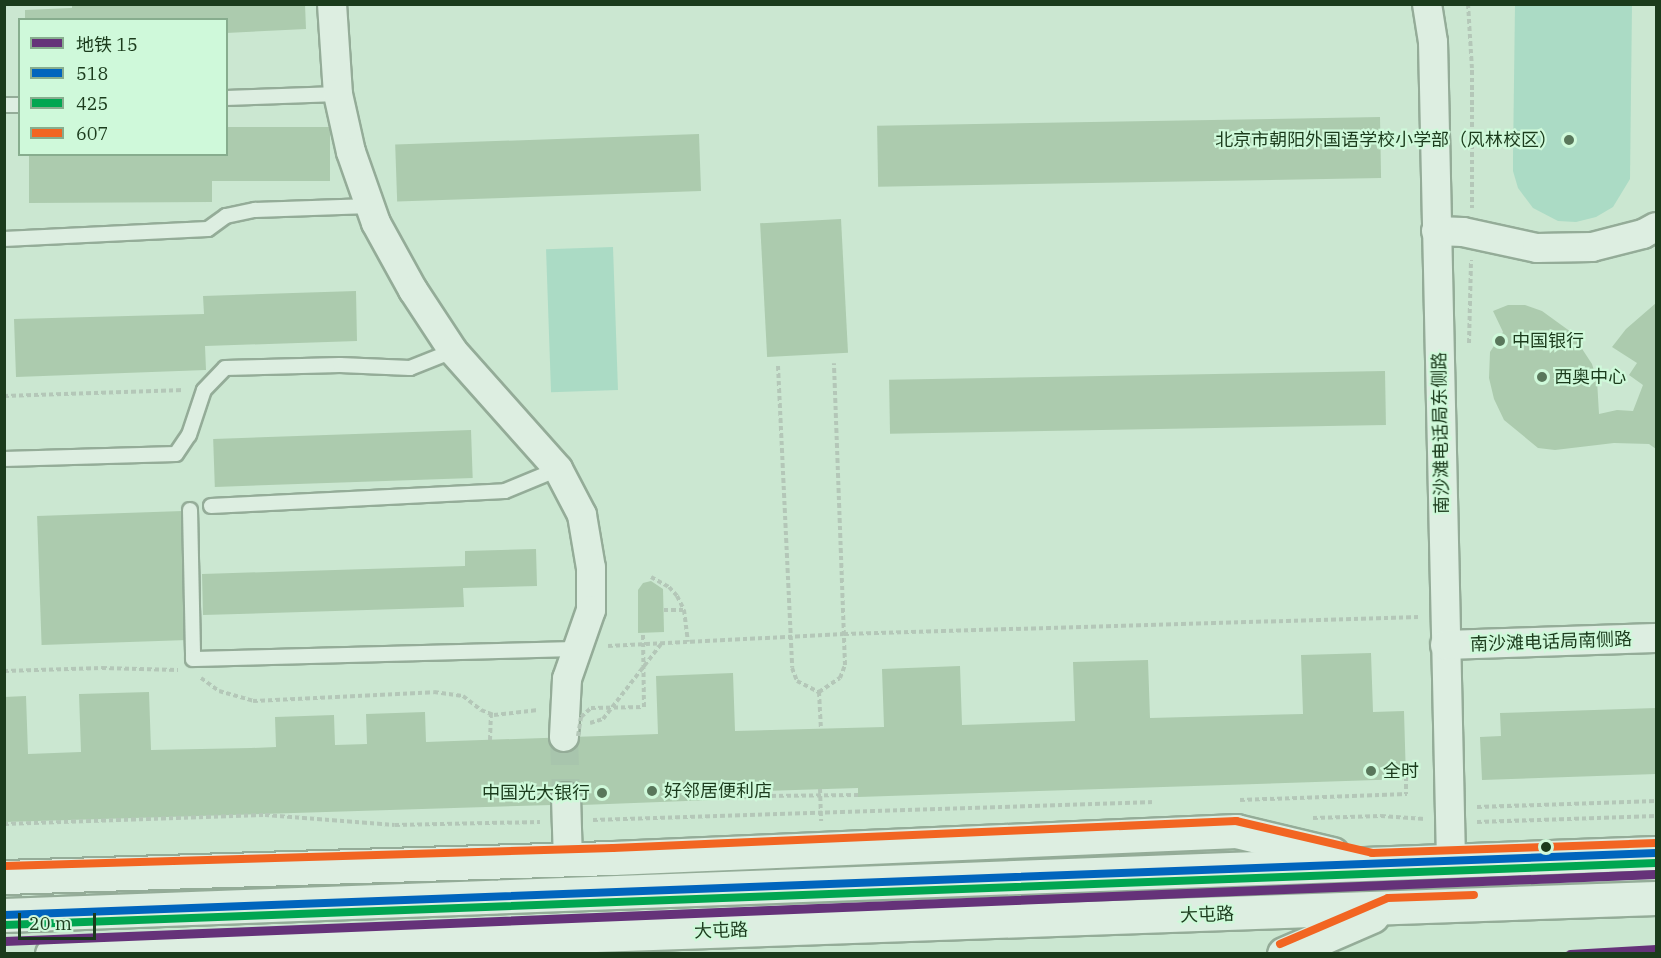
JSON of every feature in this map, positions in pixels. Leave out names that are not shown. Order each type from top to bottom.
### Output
[{"type":"main road","points":[[4,878],[568,859],[1236,831],[1371,864]]},
{"type":"main road","points":[[4,915],[1656,853]]},
{"type":"main road","name":"大屯路","points":[[52,954],[1656,898]]},
{"type":"main road","name":"大屯路","points":[[1284,954],[1390,908]]},
{"type":"street","points":[[332,4],[338,94],[351,152],[376,223],[413,291],[453,351],[558,469],[582,515],[591,568],[591,610],[567,678],[573,733]]},
{"type":"street","name":"南沙滩电话局东侧路","points":[[1427,4],[1433,42],[1451,861]]},
{"type":"street","points":[[1436,231],[1471,234],[1537,248],[1592,248],[1643,234],[1656,227]]},
{"type":"street","name":"南沙滩电话局南侧路","points":[[1446,645],[1656,638]]},
{"type":"street","points":[[566,797],[568,859]]},
{"type":"lane","points":[[228,98],[338,94]]},
{"type":"lane","points":[[4,239],[208,229],[226,216],[255,210],[370,206]]},
{"type":"lane","points":[[4,459],[176,454],[189,435],[204,390],[225,368],[340,365],[410,368],[453,351]]},
{"type":"lane","points":[[211,506],[505,491],[558,469]]},
{"type":"lane","points":[[190,510],[193,659],[577,649]]},
{"type":"path","points":[[1468,4],[1472,70],[1469,354]]},
{"type":"path","points":[[819,692],[840,678],[845,665],[834,363]]},
{"type":"path","points":[[778,366],[792,668],[797,681],[819,692]]},
{"type":"path","points":[[4,396],[204,390]]},
{"type":"path","points":[[651,577],[669,587],[684,610],[688,642]]},
{"type":"path","points":[[664,610],[684,610]]},
{"type":"path","points":[[577,649],[844,634],[1445,616]]},
{"type":"path","points":[[573,733],[581,717],[591,708],[644,707],[643,633]]},
{"type":"path","points":[[573,733],[603,719],[663,643]]},
{"type":"path","points":[[4,671],[102,668],[183,671]]},
{"type":"path","points":[[193,672],[219,691],[253,701],[434,692],[463,696],[491,714],[510,715],[541,709]]},
{"type":"path","points":[[819,692],[821,729]]},
{"type":"path","points":[[490,740],[491,714]]},
{"type":"path","points":[[1228,800],[1407,794],[1406,777]]},
{"type":"path","points":[[820,789],[821,831]]},
{"type":"path","points":[[764,796],[858,795]]},
{"type":"path","points":[[1475,800],[1475,807],[1656,801]]},
{"type":"path","points":[[589,820],[1156,802]]},
{"type":"path","points":[[4,824],[265,815],[395,825],[546,822]]},
{"type":"path","points":[[1469,822],[1656,816]]},
{"type":"green space","name":"北京市朝阳外国语学校小学部（风林校区）","points":[[1515,5],[1632,5],[1630,179],[1613,207],[1596,217],[1576,222],[1558,221],[1533,208],[1518,188],[1513,171]]},
{"type":"green space","points":[[613,247],[618,390],[551,392],[546,249]]},
{"type":"building","points":[[72,4],[305,4],[306,29],[228,33],[228,18],[25,18],[25,10],[72,8]]},
{"type":"building","points":[[1380,117],[1381,178],[878,187],[877,126]]},
{"type":"building","points":[[228,127],[330,127],[330,181],[212,181],[212,202],[29,203],[29,156],[228,156]]},
{"type":"building","points":[[699,134],[701,191],[397,202],[395,145]]},
{"type":"building","points":[[841,219],[848,353],[767,357],[760,223]]},
{"type":"building","points":[[356,291],[357,341],[205,346],[206,370],[16,377],[14,319],[204,314],[203,296]]},
{"type":"building","name":"西奥中心","points":[[1656,303],[1656,449],[1649,444],[1614,443],[1555,450],[1538,448],[1504,420],[1494,399],[1489,378],[1490,352],[1503,332],[1493,311],[1508,305],[1525,305],[1542,311],[1571,332],[1592,364],[1597,380],[1599,414],[1617,410],[1633,411],[1643,385],[1629,375],[1637,363],[1612,347],[1626,329]]},
{"type":"building","points":[[1385,371],[1386,425],[890,434],[889,380]]},
{"type":"building","points":[[471,430],[473,478],[215,487],[213,439]]},
{"type":"building","points":[[183,511],[188,640],[42,645],[37,516]]},
{"type":"building","points":[[536,549],[537,586],[463,588],[464,607],[203,615],[202,574],[465,566],[465,551]]},
{"type":"building","points":[[651,581],[663,589],[664,632],[638,633],[638,590],[643,583]]},
{"type":"building","points":[[1371,653],[1373,712],[1404,711],[1406,779],[858,797],[858,788],[764,791],[764,798],[582,805],[582,817],[552,818],[552,805],[4,822],[4,697],[26,696],[28,754],[81,752],[79,694],[149,692],[151,750],[251,748],[276,747],[275,717],[334,715],[335,745],[367,744],[366,714],[425,712],[426,742],[658,734],[656,676],[733,673],[735,731],[884,727],[882,669],[960,666],[962,725],[1075,721],[1073,662],[1148,660],[1150,718],[1303,714],[1301,655]]},
{"type":"building","points":[[1656,708],[1656,774],[1482,780],[1480,737],[1501,736],[1500,713]]},
{"type":"tunnel","points":[[564,737],[566,797]]},
{"type":"metro line","name":"15","points":[[4,941],[1656,874]]},
{"type":"metro line","name":"15","points":[[1570,954],[1656,949]]},
{"type":"transit line","name":"607","points":[[4,866],[613,848],[1236,821],[1372,853],[1656,843]]},
{"type":"transit line","name":"518","points":[[4,915],[1656,853]]},
{"type":"transit line","name":"425","points":[[4,925],[1656,863]]},
{"type":"transit line","name":"607","points":[[1280,944],[1388,898],[1474,895]]},
{"type":"place","name":"北京市朝阳外国语学校小学部（风林校区）","points":[[1569,140]]},
{"type":"place","name":"中国银行","points":[[1500,341]]},
{"type":"place","name":"西奥中心","points":[[1542,377]]},
{"type":"place","name":"全时","points":[[1371,771]]},
{"type":"place","name":"好邻居便利店","points":[[652,791]]},
{"type":"place","name":"中国光大银行","points":[[602,793]]}]
